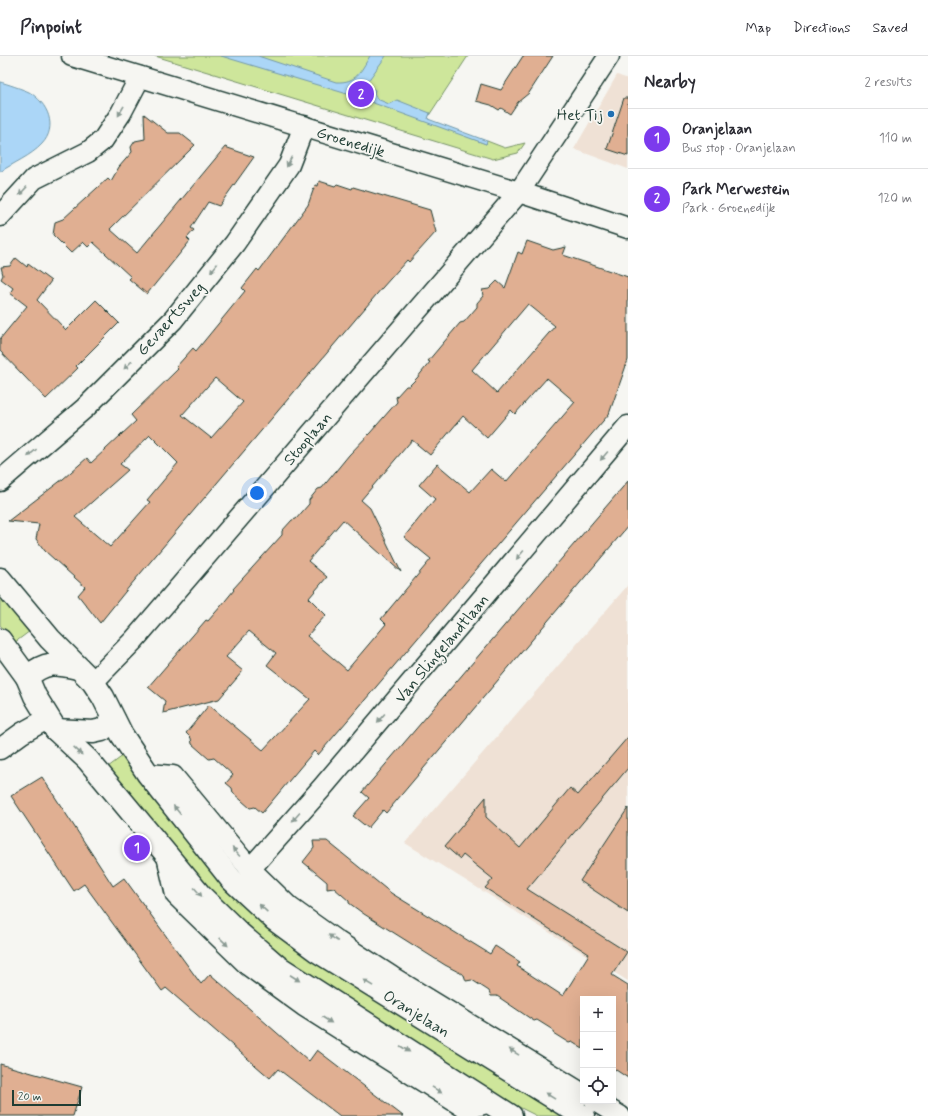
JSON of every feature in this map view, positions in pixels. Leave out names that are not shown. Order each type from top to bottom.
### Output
[{"type":"main road","name":"Oranjelaan","points":[[0,579],[50,639],[86,675],[122,735],[148,774],[231,879],[275,920],[317,951],[583,1116]]},
{"type":"main road","points":[[0,640],[27,678],[35,696],[52,724],[88,760],[201,896],[277,966],[511,1116]]},
{"type":"main road","points":[[27,678],[38,668],[53,663],[86,675]]},
{"type":"main road","points":[[52,724],[93,732],[102,730],[114,720]]},
{"type":"street","name":"Groenedijk","points":[[72,56],[519,192],[628,228]]},
{"type":"street","name":"Stooplaan","points":[[86,675],[116,661],[519,192],[609,56]]},
{"type":"street","points":[[0,216],[34,180],[88,152],[103,140],[121,113],[140,77]]},
{"type":"street","name":"Gevaertsweg","points":[[0,481],[85,408],[173,320],[235,243],[289,165],[304,126]]},
{"type":"street","name":"Van Slingelandtlaan","points":[[250,869],[321,789],[628,426]]},
{"type":"street","points":[[0,749],[22,733],[52,724]]},
{"type":"street","name":"Oranjelaan","points":[[148,774],[173,776],[250,869],[289,907],[338,942],[580,1092]]},
{"type":"street","points":[[600,1104],[620,1116]]},
{"type":"shaded area","name":"Het Tij","points":[[617,75],[628,79],[628,169],[574,149]]},
{"type":"shaded area","points":[[628,585],[628,981],[405,843]]},
{"type":"green space","points":[[155,56],[468,56],[426,120],[486,144],[487,141],[505,148],[525,143],[518,153],[493,159]]},
{"type":"green space","points":[[0,593],[30,631],[14,643],[0,625]]},
{"type":"green space","points":[[124,755],[176,823],[567,1116],[537,1116],[497,1096],[309,979],[222,905],[108,767]]},
{"type":"water","points":[[221,56],[258,56],[336,82],[343,82],[349,81],[357,75],[370,56],[386,56],[365,85],[375,90],[374,93],[377,99],[389,104],[397,100],[430,113],[428,119],[487,141],[486,144],[354,96]]},
{"type":"water","points":[[0,82],[27,91],[36,97],[46,109],[50,123],[47,137],[38,148],[0,172]]},
{"type":"building","points":[[523,56],[553,56],[529,93],[518,102],[510,114],[501,108],[499,110],[491,105],[476,101],[481,84],[501,90]]},
{"type":"building","points":[[624,98],[628,98],[628,156],[607,149]]},
{"type":"building","points":[[144,114],[168,133],[180,133],[195,145],[110,229],[137,253],[225,147],[254,157],[219,206],[208,202],[191,228],[194,230],[187,238],[190,241],[147,294],[129,279],[131,277],[93,242],[88,247],[83,242],[71,253],[53,235],[55,222],[63,219],[108,178],[111,181],[119,167],[132,152],[131,147],[135,141],[145,139]]},
{"type":"building","points":[[319,181],[335,186],[337,184],[352,189],[353,187],[430,210],[436,232],[409,262],[407,260],[382,288],[100,623],[78,595],[85,587],[45,551],[36,539],[39,524],[8,521],[63,479],[87,458],[91,463],[136,421],[131,415],[178,369],[176,367],[193,348],[196,351],[245,291],[242,288],[257,269],[259,271],[308,205],[315,185],[318,186]],"holes":[[[215,378],[243,402],[211,438],[182,415]],[[150,435],[178,463],[147,500],[150,502],[110,547],[75,517],[128,470],[120,464]]]},
{"type":"building","points":[[527,241],[553,250],[566,247],[563,255],[628,277],[628,360],[609,414],[318,755],[314,751],[262,813],[255,807],[250,808],[233,793],[232,788],[226,783],[233,775],[214,758],[209,759],[192,744],[191,738],[186,733],[209,705],[263,750],[310,699],[267,665],[276,653],[249,631],[226,657],[243,671],[219,699],[163,713],[165,701],[148,687],[206,620],[208,621],[234,590],[233,589],[282,535],[282,531],[292,520],[296,519],[309,504],[309,500],[318,489],[322,488],[349,455],[397,402],[396,397],[406,386],[409,386],[417,378],[430,362],[428,361],[460,323],[464,322],[477,307],[477,303],[483,296],[482,290],[489,289],[497,281],[505,288],[518,252],[522,254]],"holes":[[[528,304],[555,326],[497,393],[472,370]],[[547,378],[575,402],[506,482],[491,469],[470,492],[437,464],[419,485],[435,499],[404,537],[431,559],[381,619],[386,624],[347,670],[307,636],[326,615],[309,598],[327,577],[308,561],[343,520],[401,572],[370,508],[361,500],[412,440],[430,455],[463,416],[487,438],[511,410],[515,414]]]},
{"type":"building","points":[[16,258],[27,267],[28,264],[51,281],[37,300],[66,330],[96,300],[119,323],[76,366],[78,368],[46,399],[0,351],[0,339],[27,306],[10,293],[13,288],[1,279],[3,275],[1,267],[10,266]]},
{"type":"building","points":[[628,481],[628,526],[386,813],[383,810],[368,828],[353,816],[369,798],[362,792]]},
{"type":"building","points":[[628,737],[628,768],[527,889],[627,952],[612,975],[628,985],[628,1078],[616,1070],[616,996],[580,996],[580,1047],[572,1042],[569,1043],[553,1033],[553,1030],[537,1020],[534,1021],[497,996],[491,996],[489,991],[472,980],[466,981],[464,975],[445,965],[364,914],[349,903],[349,901],[334,888],[327,889],[327,882],[303,862],[314,848],[313,841],[327,841],[391,893],[490,954],[495,946],[520,962],[517,966],[563,996],[589,954],[485,888],[493,879],[463,855],[460,859],[445,846],[486,797],[486,817],[520,848],[570,788],[578,795]]},
{"type":"building","points":[[42,777],[113,886],[124,878],[201,984],[210,974],[309,1061],[317,1050],[403,1116],[340,1116],[278,1069],[270,1078],[166,988],[162,991],[84,884],[74,891],[11,796]]},
{"type":"building","points":[[628,808],[628,913],[580,881]]},
{"type":"building","points":[[0,1064],[82,1087],[73,1116],[0,1116]]},
{"type":"place","name":"Park Merwestein","points":[[361,94]]},
{"type":"place","name":"Het Tij","points":[[611,114]]},
{"type":"place","name":"Oranjelaan","points":[[137,848]]}]
